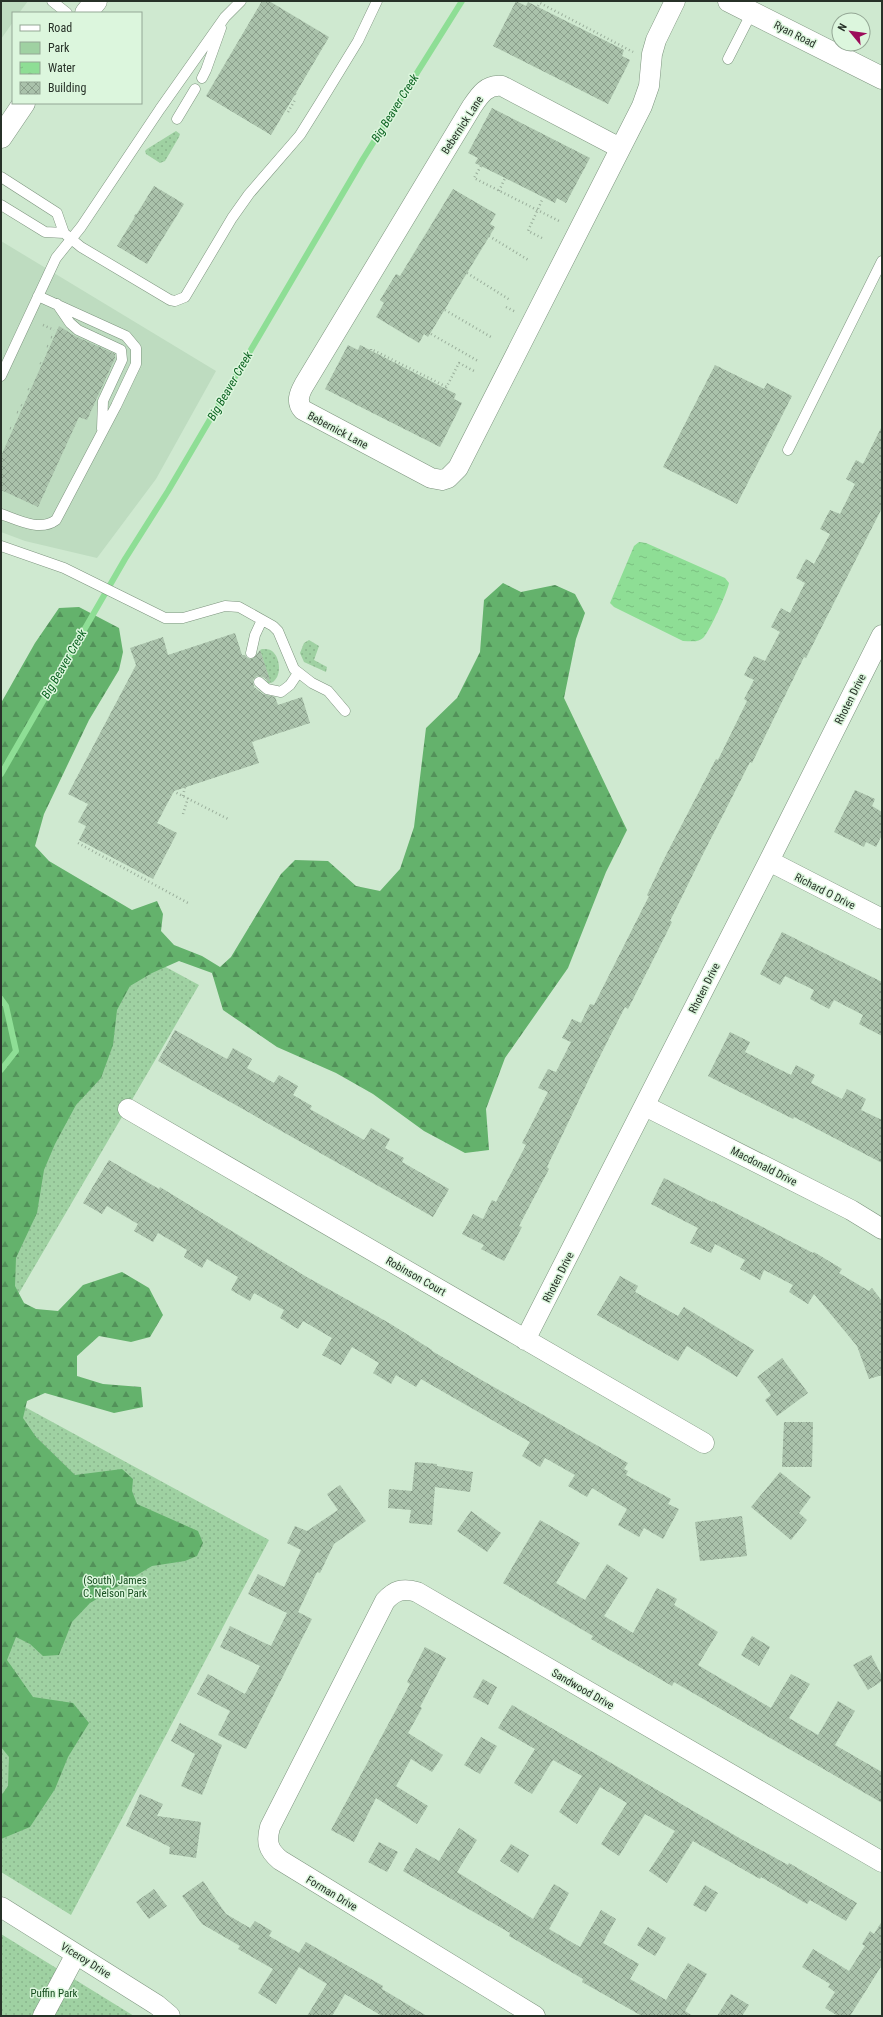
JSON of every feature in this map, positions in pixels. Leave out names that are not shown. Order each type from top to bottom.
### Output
[{"type":"main road","points":[[87,12],[96,1]]},
{"type":"main road","name":"Ryan Road","points":[[729,1],[882,78]]},
{"type":"main road","points":[[1,137],[23,104]]},
{"type":"street","name":"Bebernick Lane","points":[[620,148],[502,86],[490,86],[485,90],[471,108],[304,385],[299,397],[300,407],[303,410],[431,478],[442,480],[454,473],[620,148],[646,95],[650,76],[652,54],[661,29],[675,1]]},
{"type":"street","name":"Rhoten Drive","points":[[525,1340],[645,1106],[882,635]]},
{"type":"street","name":"Richard O Drive","points":[[769,861],[882,919]]},
{"type":"street","name":"Macdonald Drive","points":[[645,1106],[851,1210],[882,1230]]},
{"type":"street","name":"Robinson Court","points":[[128,1109],[704,1443]]},
{"type":"street","name":"Sandwood Drive","points":[[332,1705],[385,1601],[391,1594],[406,1589],[882,1862]]},
{"type":"street","name":"Forman Drive","points":[[332,1705],[270,1827],[267,1837],[268,1846],[273,1854],[280,1860],[535,2016]]},
{"type":"street","name":"Viceroy Drive","points":[[1,1908],[157,2005],[170,2016]]},
{"type":"street","points":[[43,2016],[76,1954]]},
{"type":"lane","points":[[52,1],[66,12]]},
{"type":"lane","points":[[1,376],[4,359],[68,236],[81,227],[160,109],[225,17],[241,1]]},
{"type":"lane","points":[[1,177],[57,212],[68,236],[81,247],[170,300],[175,301],[185,297],[236,212],[249,194],[300,135],[358,41],[377,1]]},
{"type":"lane","points":[[728,59],[752,12]]},
{"type":"lane","points":[[202,78],[225,17]]},
{"type":"lane","points":[[177,119],[195,89]]},
{"type":"lane","points":[[1,205],[44,232],[68,236]]},
{"type":"lane","points":[[788,450],[882,261]]},
{"type":"lane","points":[[1,514],[38,526],[44,526],[56,520],[102,433],[136,364],[136,348],[126,336],[38,296]]},
{"type":"lane","points":[[57,304],[70,323],[78,330],[122,350],[122,360],[103,401],[102,433]]},
{"type":"lane","points":[[1,546],[64,568],[165,618],[183,618],[225,606],[239,607],[278,631],[292,665],[298,673],[328,691],[345,711]]},
{"type":"lane","points":[[251,653],[255,634],[262,620]]},
{"type":"lane","points":[[259,682],[267,689],[281,692],[290,685],[298,673]]},
{"type":"path","points":[[538,6],[540,3],[636,53]]},
{"type":"path","points":[[576,26],[578,22]]},
{"type":"path","points":[[288,112],[295,100]]},
{"type":"path","points":[[481,166],[474,178],[562,223]]},
{"type":"path","points":[[499,191],[505,178]]},
{"type":"path","points":[[542,238],[528,231],[544,198]]},
{"type":"path","points":[[489,236],[530,261]]},
{"type":"path","points":[[467,273],[510,300]]},
{"type":"path","points":[[506,307],[521,314]]},
{"type":"path","points":[[445,310],[491,337]]},
{"type":"path","points":[[43,325],[54,330]]},
{"type":"path","points":[[431,334],[478,361]]},
{"type":"path","points":[[371,350],[447,388],[459,363],[474,371]]},
{"type":"path","points":[[183,796],[185,787]]},
{"type":"path","points":[[174,791],[230,820]]},
{"type":"path","points":[[183,814],[188,798]]},
{"type":"path","points":[[78,843],[188,903]]},
{"type":"shaded area","points":[[1,1],[28,1],[20,12],[12,12],[12,23],[1,39]]},
{"type":"shaded area","points":[[1,241],[216,371],[156,479],[97,558],[25,541],[1,532]]},
{"type":"green space","points":[[176,131],[180,134],[179,137],[165,161],[160,163],[146,154],[145,151],[147,149]]},
{"type":"green space","points":[[503,583],[521,592],[555,585],[575,594],[585,613],[576,639],[564,698],[627,830],[606,872],[568,968],[505,1058],[486,1109],[489,1150],[465,1153],[424,1131],[373,1094],[336,1073],[277,1047],[223,1010],[212,973],[179,961],[152,973],[130,986],[117,1010],[113,1045],[101,1078],[76,1105],[55,1144],[44,1170],[37,1213],[16,1258],[15,1286],[24,1303],[36,1309],[58,1311],[83,1285],[122,1272],[149,1288],[163,1315],[150,1337],[131,1342],[99,1336],[77,1356],[77,1376],[103,1384],[141,1387],[143,1407],[114,1413],[45,1393],[27,1401],[23,1418],[36,1437],[75,1475],[122,1469],[133,1479],[132,1491],[137,1504],[198,1531],[203,1543],[197,1556],[185,1561],[152,1566],[90,1603],[72,1622],[59,1655],[43,1656],[30,1644],[16,1637],[7,1660],[33,1697],[73,1703],[89,1723],[68,1757],[55,1789],[30,1827],[1,1839],[1,1796],[8,1786],[9,1757],[1,1747],[1,703],[35,643],[59,608],[79,607],[119,628],[123,652],[119,670],[89,720],[44,814],[35,846],[49,861],[132,910],[157,901],[163,914],[161,931],[174,945],[202,956],[220,967],[231,957],[281,874],[295,860],[328,861],[356,886],[380,891],[400,869],[414,827],[426,728],[457,698],[480,652],[484,600]]},
{"type":"green space","points":[[309,640],[319,646],[314,660],[327,667],[326,672],[304,662],[300,653],[304,643]]},
{"type":"green space","points":[[269,649],[272,651],[279,663],[279,673],[275,680],[271,683],[268,683],[266,679],[269,678],[260,650]]},
{"type":"green space","points":[[1,878],[199,985],[1,1324]]},
{"type":"green space","name":"(South) James C. Nelson Park","points":[[1,1394],[269,1540],[71,1915],[1,1872]]},
{"type":"green space","name":"Puffin Park","points":[[1,1934],[134,2016],[1,2016]]},
{"type":"water","points":[[639,542],[646,543],[725,578],[729,583],[714,619],[707,633],[702,639],[683,641],[614,607],[610,603],[634,546]]},
{"type":"building","points":[[262,1],[269,1],[329,37],[271,135],[206,96]]},
{"type":"building","points":[[516,1],[526,6],[528,2],[624,50],[622,56],[630,60],[608,104],[493,46]]},
{"type":"building","points":[[492,108],[590,158],[566,203],[557,198],[555,203],[475,163],[478,158],[468,153]]},
{"type":"building","points":[[154,186],[184,204],[147,264],[117,246]]},
{"type":"building","points":[[453,189],[496,214],[490,224],[495,227],[428,337],[424,334],[419,343],[376,317],[384,303],[380,300],[396,274],[400,276]]},
{"type":"building","points":[[59,326],[75,336],[115,354],[115,358],[87,420],[79,417],[38,507],[1,490],[1,456]]},
{"type":"building","points":[[348,345],[358,350],[360,345],[456,394],[454,399],[462,403],[440,447],[325,389]]},
{"type":"building","points":[[715,365],[764,389],[767,383],[792,396],[737,504],[663,467]]},
{"type":"building","points":[[882,426],[882,508],[806,658],[804,657],[752,763],[750,762],[700,860],[670,921],[672,922],[628,1009],[625,1007],[600,1056],[547,1167],[549,1169],[519,1226],[522,1227],[504,1261],[481,1249],[484,1245],[462,1234],[473,1214],[483,1219],[492,1200],[496,1202],[526,1145],[522,1143],[548,1092],[538,1088],[548,1069],[556,1072],[571,1042],[562,1038],[572,1019],[581,1023],[590,1004],[594,1005],[649,896],[647,895],[665,857],[716,759],[718,760],[747,701],[744,699],[754,680],[744,675],[754,656],[765,661],[780,632],[771,627],[781,608],[790,613],[805,583],[796,578],[806,559],[814,564],[830,534],[820,529],[830,510],[840,514],[855,484],[846,479],[856,460],[863,464]]},
{"type":"building","points":[[235,633],[242,655],[253,659],[260,650],[271,683],[263,677],[257,676],[253,680],[254,687],[263,694],[275,697],[278,705],[302,697],[310,723],[252,742],[259,763],[174,791],[157,823],[177,833],[153,879],[79,840],[86,826],[78,822],[88,804],[68,794],[136,665],[130,648],[163,637],[168,655]]},
{"type":"building","points":[[855,790],[875,799],[872,806],[882,812],[882,835],[876,847],[866,842],[864,847],[834,832]]},
{"type":"building","points":[[782,932],[882,982],[882,1036],[859,1024],[863,1015],[834,1000],[829,1009],[810,999],[814,990],[785,976],[780,985],[760,974]]},
{"type":"building","points":[[175,1030],[227,1059],[233,1048],[252,1059],[247,1068],[274,1083],[279,1075],[298,1086],[293,1095],[312,1106],[310,1109],[364,1140],[371,1128],[390,1139],[385,1148],[404,1158],[402,1162],[449,1189],[433,1217],[158,1061]]},
{"type":"building","points":[[730,1032],[750,1042],[745,1052],[791,1075],[796,1065],[815,1075],[811,1083],[842,1099],[847,1089],[866,1099],[861,1110],[882,1120],[882,1163],[794,1117],[793,1119],[708,1076]]},
{"type":"building","points":[[109,1160],[159,1189],[160,1187],[305,1276],[389,1323],[432,1351],[628,1463],[624,1469],[628,1471],[626,1475],[671,1499],[668,1504],[679,1509],[663,1539],[644,1528],[639,1537],[618,1525],[627,1509],[592,1488],[587,1497],[568,1486],[575,1475],[545,1458],[540,1467],[522,1456],[530,1442],[480,1413],[421,1379],[416,1387],[396,1375],[391,1384],[373,1373],[379,1363],[352,1347],[341,1365],[322,1355],[332,1338],[303,1321],[298,1329],[280,1318],[284,1310],[254,1293],[250,1301],[231,1290],[238,1277],[207,1259],[202,1268],[184,1257],[187,1250],[158,1233],[153,1242],[134,1231],[138,1224],[107,1206],[102,1214],[83,1203]]},
{"type":"building","points":[[664,1178],[813,1253],[814,1252],[842,1269],[839,1273],[869,1291],[872,1288],[882,1301],[882,1375],[869,1379],[857,1346],[814,1294],[808,1304],[789,1292],[793,1285],[764,1270],[760,1280],[740,1269],[745,1260],[715,1244],[711,1253],[690,1243],[698,1228],[651,1204]]},
{"type":"building","points":[[620,1276],[638,1286],[635,1292],[678,1316],[684,1307],[754,1350],[737,1377],[687,1346],[678,1361],[597,1315]]},
{"type":"building","points":[[782,1358],[808,1393],[777,1416],[765,1400],[771,1395],[757,1377]]},
{"type":"building","points":[[784,1422],[813,1422],[812,1467],[782,1467]]},
{"type":"building","points":[[415,1462],[437,1464],[437,1466],[473,1472],[470,1492],[435,1487],[432,1525],[409,1523],[411,1510],[388,1508],[389,1489],[412,1491]]},
{"type":"building","points":[[780,1472],[811,1497],[799,1513],[807,1520],[791,1540],[751,1507]]},
{"type":"building","points":[[340,1485],[366,1521],[334,1544],[320,1573],[317,1572],[298,1612],[312,1619],[246,1749],[218,1735],[230,1711],[197,1694],[208,1674],[245,1694],[260,1666],[220,1647],[230,1626],[271,1646],[287,1613],[248,1594],[258,1574],[284,1587],[301,1550],[287,1543],[295,1526],[307,1531],[338,1510],[327,1494]]},
{"type":"building","points":[[471,1511],[501,1533],[487,1552],[457,1531]]},
{"type":"building","points":[[742,1516],[747,1556],[700,1561],[695,1522]]},
{"type":"building","points":[[540,1520],[580,1543],[556,1583],[585,1600],[607,1564],[628,1578],[604,1616],[633,1633],[657,1588],[677,1599],[674,1605],[718,1632],[698,1665],[771,1708],[791,1674],[810,1684],[789,1718],[818,1735],[838,1701],[855,1711],[835,1745],[882,1772],[882,1803],[674,1682],[672,1686],[591,1639],[593,1636],[503,1583]]},
{"type":"building","points":[[752,1636],[770,1647],[759,1666],[741,1655]]},
{"type":"building","points":[[425,1647],[446,1658],[408,1733],[443,1755],[432,1772],[411,1759],[396,1786],[428,1806],[417,1824],[376,1798],[354,1842],[331,1830],[410,1684],[407,1682]]},
{"type":"building","points":[[871,1655],[882,1676],[882,1681],[868,1690],[853,1665]]},
{"type":"building","points":[[483,1679],[497,1687],[488,1705],[473,1697]]},
{"type":"building","points":[[512,1705],[741,1839],[788,1865],[789,1863],[857,1903],[846,1921],[810,1900],[807,1904],[761,1877],[760,1879],[693,1841],[667,1883],[649,1871],[675,1831],[645,1814],[619,1856],[601,1844],[627,1803],[600,1787],[577,1824],[559,1812],[582,1776],[553,1760],[532,1794],[514,1783],[535,1749],[498,1728]]},
{"type":"building","points":[[180,1723],[222,1745],[202,1795],[181,1786],[195,1754],[171,1741]]},
{"type":"building","points":[[481,1737],[497,1746],[480,1774],[464,1765]]},
{"type":"building","points":[[140,1794],[163,1804],[157,1816],[201,1822],[196,1858],[169,1854],[170,1847],[126,1826]]},
{"type":"building","points":[[459,1828],[477,1840],[457,1872],[533,1919],[554,1884],[569,1893],[549,1929],[580,1947],[601,1910],[616,1919],[603,1943],[639,1964],[630,1979],[666,2000],[688,1963],[707,1974],[685,2011],[693,2016],[642,2016],[582,1982],[583,1979],[509,1936],[510,1933],[403,1871],[416,1848],[439,1861]]},
{"type":"building","points":[[379,1842],[398,1852],[387,1872],[368,1862]]},
{"type":"building","points":[[511,1844],[529,1855],[518,1873],[500,1861]]},
{"type":"building","points":[[203,1881],[226,1914],[250,1928],[255,1921],[272,1931],[269,1936],[299,1953],[306,1942],[383,1986],[382,1989],[427,2016],[382,2016],[345,1994],[332,2016],[307,2016],[327,1984],[299,1967],[276,2004],[258,1993],[273,1969],[238,1949],[240,1946],[202,1924],[182,1896]]},
{"type":"building","points":[[705,1885],[718,1893],[706,1912],[693,1905]]},
{"type":"building","points":[[154,1889],[167,1906],[149,1919],[136,1902]]},
{"type":"building","points":[[882,1921],[882,1965],[850,2016],[838,2016],[825,2008],[835,1992],[828,1987],[830,1984],[802,1967],[813,1949],[849,1971],[865,1946],[862,1944],[870,1931],[874,1934]]},
{"type":"building","points":[[648,1927],[666,1938],[655,1956],[637,1945]]},
{"type":"building","points":[[731,1994],[749,2005],[742,2016],[717,2016]]},
{"type":"waterway","name":"Big Beaver Creek","points":[[1,774],[125,559],[168,491],[363,159],[462,1]]},
{"type":"waterway","name":"Big Beaver Creek","points":[[1,999],[6,1006],[16,1051],[1,1070]]}]
